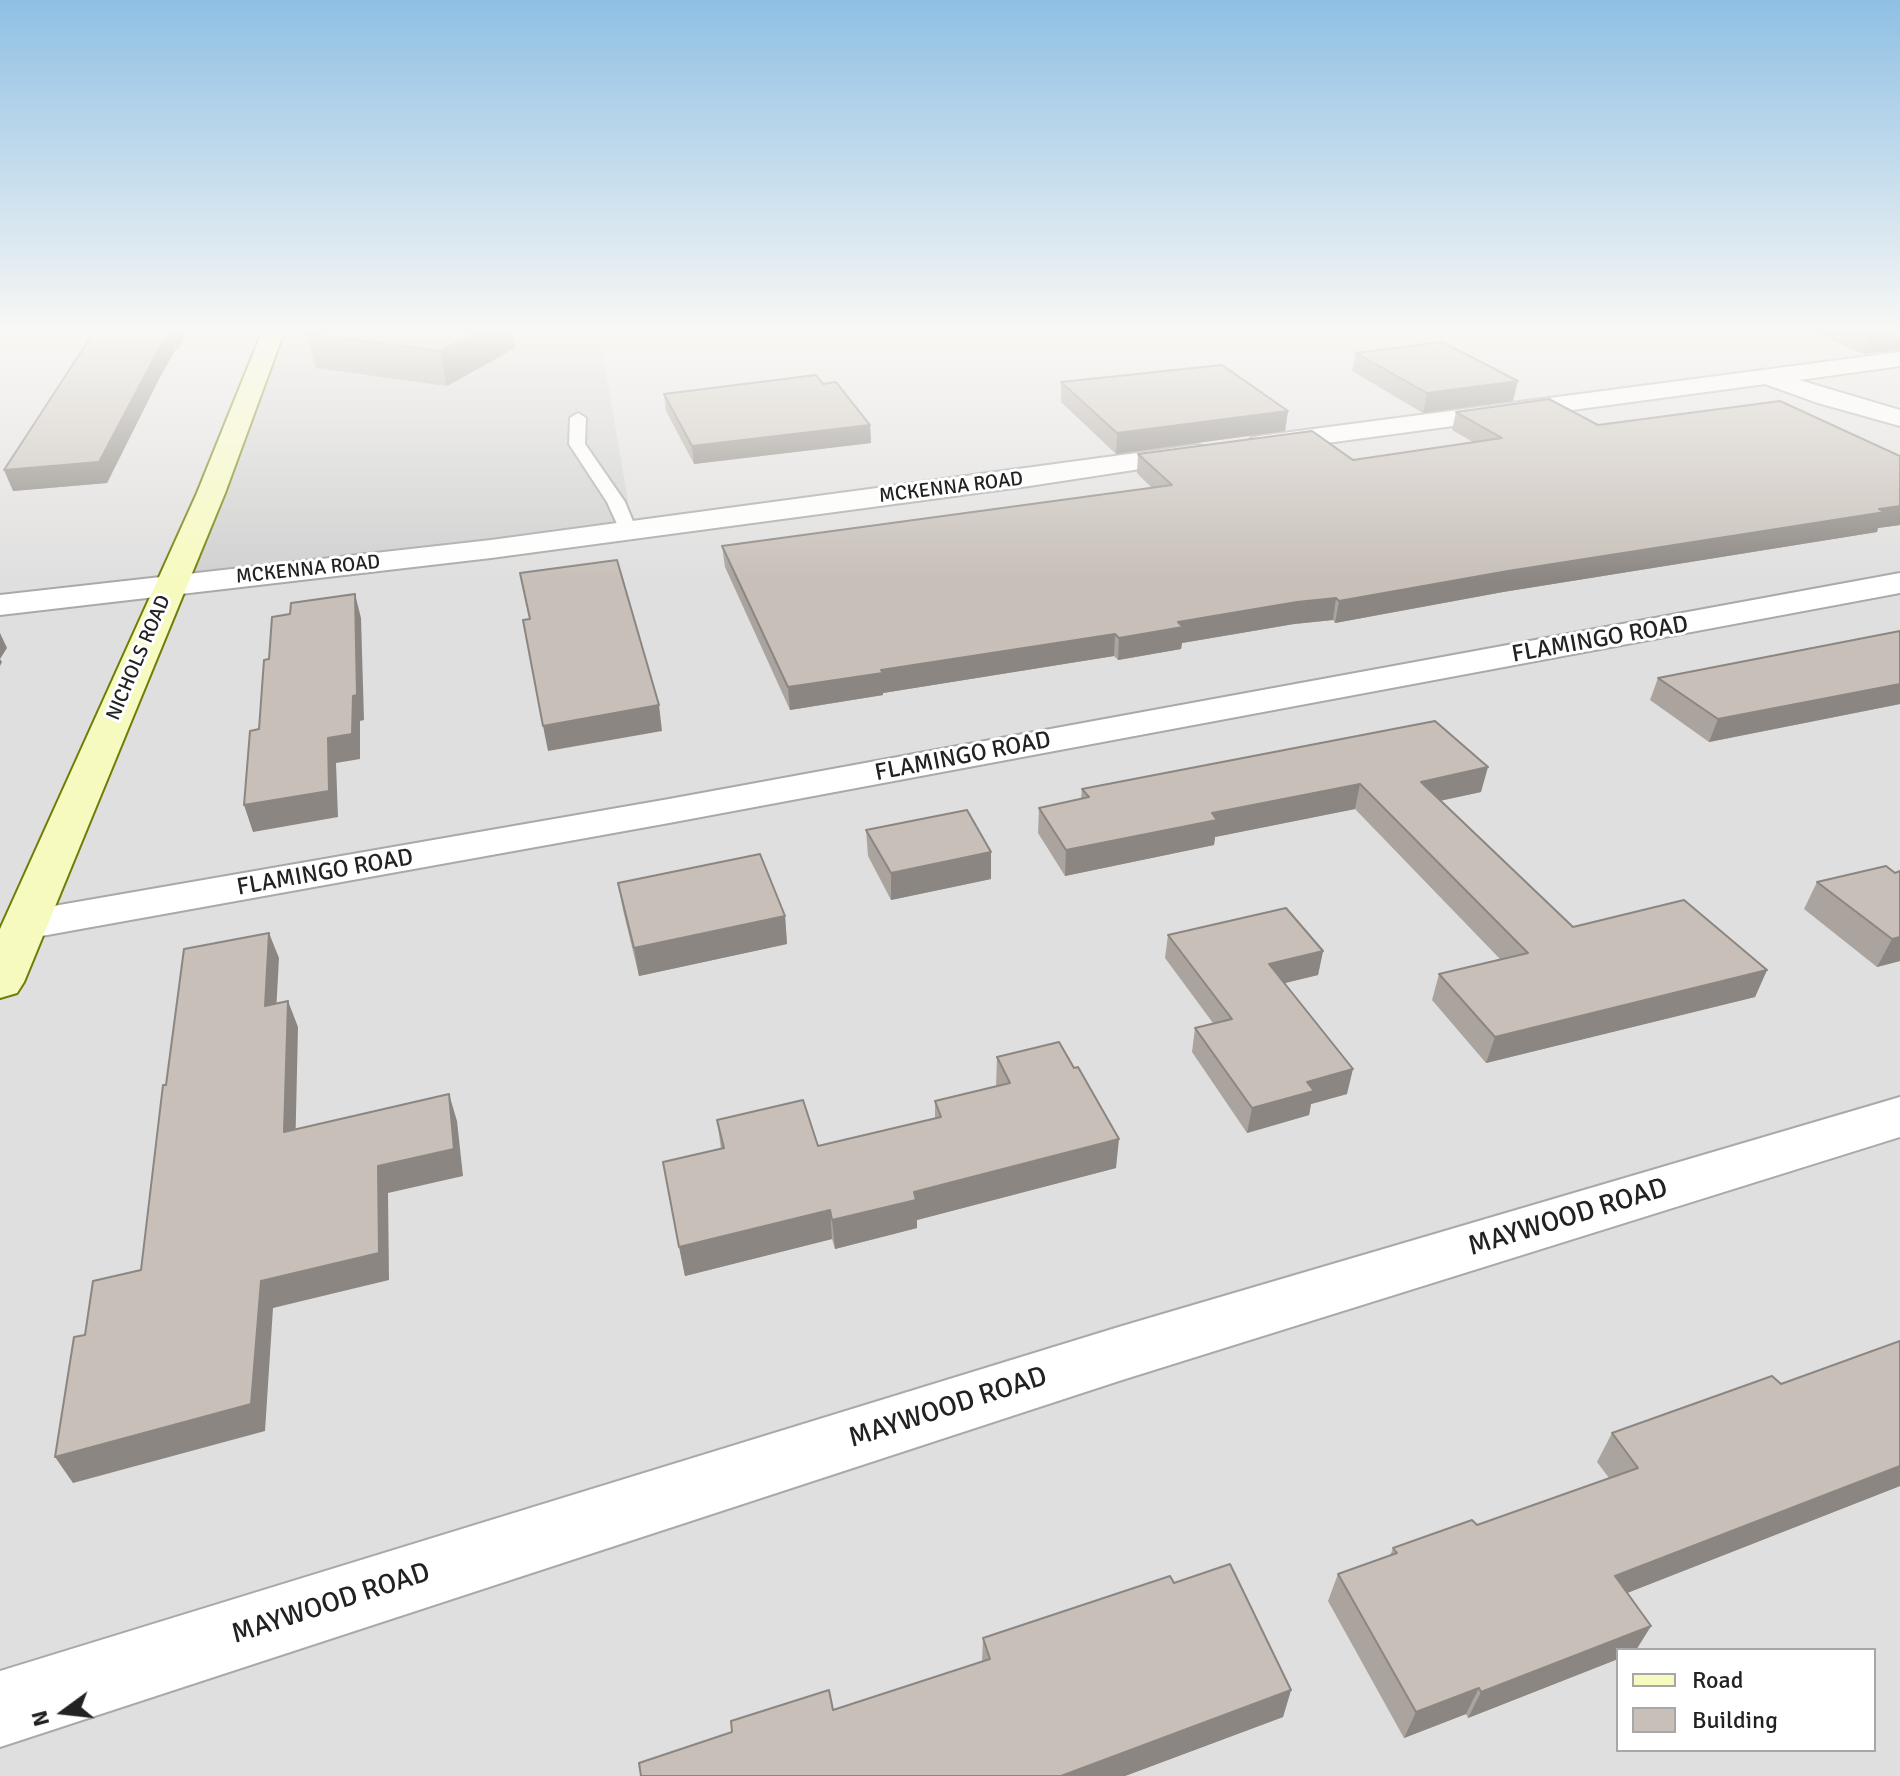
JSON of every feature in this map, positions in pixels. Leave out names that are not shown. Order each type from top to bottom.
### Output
[{"type":"street","name":"NICHOLS ROAD","points":[[0,982],[211,493],[241,415]]},
{"type":"street","name":"MCKENNA ROAD","points":[[0,605],[628,531],[1481,415]]},
{"type":"street","name":"FLAMINGO ROAD","points":[[25,925],[669,811],[1900,583]]},
{"type":"street","name":"MAYWOOD ROAD","points":[[0,1709],[1122,1353],[1900,1117]]},
{"type":"lane","points":[[578,418],[577,444],[616,502],[628,531]]},
{"type":"shaded area","points":[[0,415],[1900,415],[1900,1776],[0,1776]]},
{"type":"shaded area","points":[[239,415],[613,415],[633,530],[170,585]]},
{"type":"building","points":[[40,415],[124,415],[99,462],[4,470]]},
{"type":"building","points":[[675,415],[862,415],[870,425],[692,446]]},
{"type":"building","points":[[1097,415],[1258,415],[1117,433]]},
{"type":"building","points":[[1461,415],[1579,415],[1598,425],[1675,415],[1810,415],[1900,456],[1900,506],[1879,509],[1885,512],[1508,571],[1339,601],[1336,598],[1297,602],[1178,622],[1183,627],[1119,638],[1115,634],[788,687],[722,546],[1172,485],[1138,454],[1312,431],[1353,460],[1502,438]]},
{"type":"building","points":[[617,560],[659,705],[543,726],[523,620],[530,619],[520,573]]},
{"type":"building","points":[[355,594],[357,695],[353,696],[352,734],[328,738],[329,791],[244,805],[250,731],[259,729],[264,660],[269,659],[272,617],[290,614],[291,603]]},
{"type":"building","points":[[1900,631],[1900,684],[1718,719],[1658,678]]},
{"type":"building","points":[[1435,721],[1488,767],[1421,782],[1573,927],[1684,900],[1767,970],[1495,1037],[1439,974],[1528,953],[1360,784],[1212,813],[1217,820],[1066,850],[1039,808],[1089,797],[1082,789]]},
{"type":"building","points":[[967,810],[991,852],[891,873],[866,830]]},
{"type":"building","points":[[760,854],[785,916],[634,948],[618,883]]},
{"type":"building","points":[[1886,866],[1895,873],[1900,871],[1900,937],[1892,939],[1817,882]]},
{"type":"building","points":[[1286,908],[1323,951],[1269,964],[1353,1069],[1307,1082],[1314,1091],[1252,1108],[1195,1028],[1232,1019],[1168,935]]},
{"type":"building","points":[[269,933],[265,1006],[288,1001],[284,1132],[449,1094],[454,1149],[378,1166],[379,1253],[261,1281],[251,1404],[55,1457],[74,1337],[85,1335],[93,1281],[141,1270],[163,1085],[166,1085],[184,949]]},
{"type":"building","points":[[1059,1042],[1074,1068],[1078,1067],[1119,1139],[914,1192],[916,1200],[832,1220],[830,1210],[679,1247],[663,1162],[724,1148],[717,1120],[803,1100],[818,1146],[941,1117],[935,1101],[1010,1083],[997,1057]]},
{"type":"building","points":[[1900,1341],[1900,1466],[1615,1576],[1651,1626],[1481,1692],[1479,1688],[1416,1712],[1338,1574],[1397,1553],[1393,1548],[1472,1520],[1477,1525],[1638,1468],[1612,1433],[1772,1376],[1781,1384]]},
{"type":"building","points":[[1230,1564],[1291,1690],[1061,1776],[641,1776],[639,1763],[732,1732],[731,1721],[829,1690],[833,1710],[990,1659],[983,1638],[1170,1576],[1174,1583]]}]
